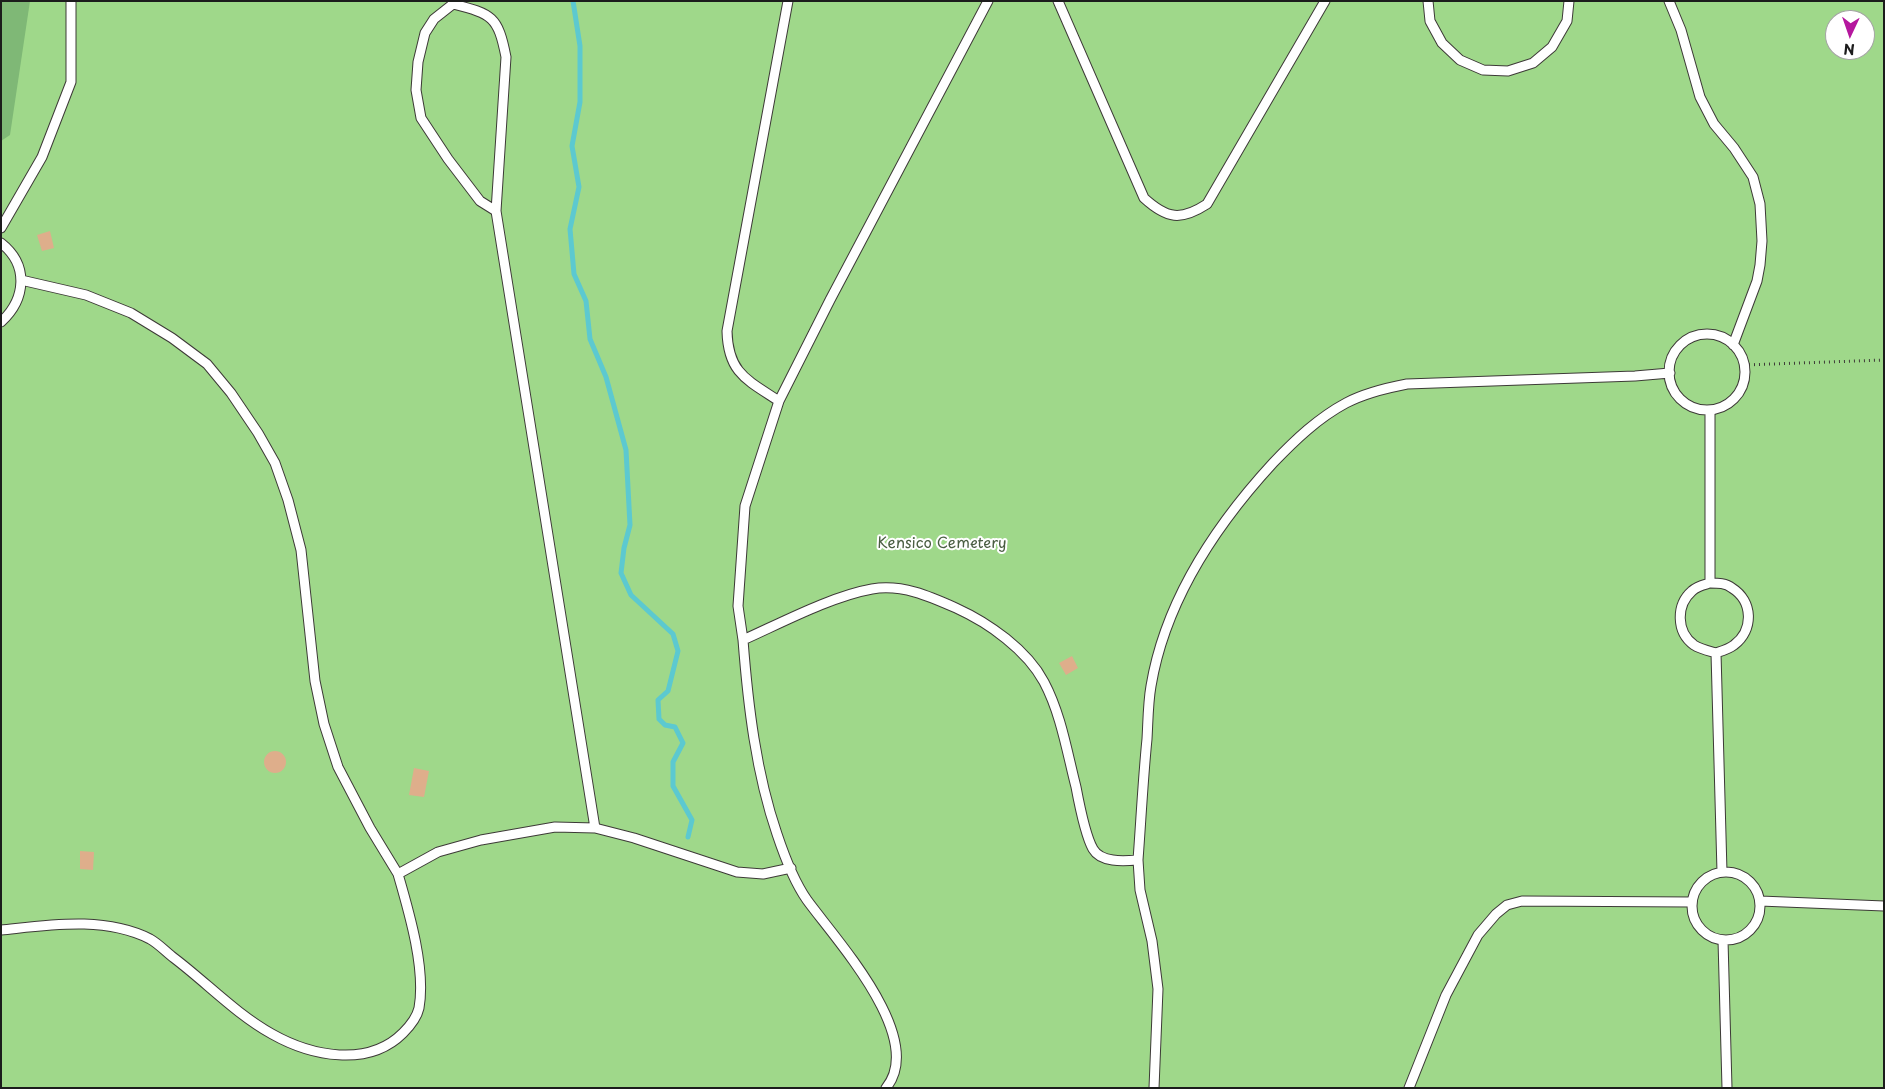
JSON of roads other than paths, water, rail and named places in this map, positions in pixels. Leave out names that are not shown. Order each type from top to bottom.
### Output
[{"type":"lane","points":[[1,228],[42,157],[70,82],[71,1]]},
{"type":"lane","points":[[779,401],[739,372],[730,359],[727,346],[727,331],[788,1]]},
{"type":"lane","points":[[886,1088],[896,1063],[895,1042],[888,1019],[865,979],[806,898],[790,868],[777,835],[765,788],[747,691],[738,606],[745,506],[779,401],[830,300],[988,1]]},
{"type":"lane","points":[[1058,1],[1144,198],[1167,214],[1180,216],[1194,212],[1207,204],[1325,1]]},
{"type":"lane","points":[[1428,1],[1430,21],[1442,43],[1460,60],[1483,70],[1508,71],[1532,63],[1552,47],[1567,21],[1569,1]]},
{"type":"lane","points":[[1669,1],[1681,30],[1700,97],[1714,124],[1734,148],[1753,177],[1760,204],[1762,241],[1759,273],[1733,345]]},
{"type":"lane","points":[[496,211],[480,201],[448,159],[421,118],[416,90],[418,62],[425,33],[434,19],[453,2],[486,13],[501,32],[506,57],[496,211],[595,828]]},
{"type":"lane","points":[[1,243],[9,249],[18,263],[21,280],[20,296],[13,310],[1,322]]},
{"type":"lane","points":[[1,930],[65,923],[123,930],[151,940],[249,1019],[299,1047],[320,1053],[344,1055],[379,1049],[396,1040],[409,1027],[418,1010],[420,986],[417,956],[398,874],[370,828],[338,767],[324,724],[315,681],[301,550],[288,500],[275,463],[258,433],[231,393],[207,364],[172,338],[132,313],[86,295],[21,280]]},
{"type":"lane","points":[[1707,334],[1722,337],[1733,345],[1739,352],[1744,365],[1745,378],[1740,392],[1731,402],[1710,411],[1700,410],[1683,402],[1674,392],[1670,380],[1670,363],[1676,351],[1683,343],[1694,336],[1707,334]]},
{"type":"lane","points":[[1154,1088],[1158,989],[1152,941],[1140,890],[1138,860],[1151,686],[1163,637],[1180,596],[1201,557],[1228,515],[1261,476],[1298,438],[1322,419],[1347,403],[1377,390],[1407,384],[1635,376],[1670,373]]},
{"type":"lane","points":[[1710,411],[1710,583]]},
{"type":"lane","points":[[1710,583],[1731,587],[1741,595],[1747,605],[1748,613],[1748,625],[1743,636],[1734,646],[1716,653],[1695,646],[1686,638],[1681,627],[1680,610],[1685,599],[1693,590],[1710,583]]},
{"type":"lane","points":[[743,640],[852,594],[874,589],[912,590],[965,612],[989,626],[1020,652],[1043,681],[1054,703],[1063,732],[1083,819],[1093,850],[1106,858],[1122,861],[1138,860]]},
{"type":"lane","points":[[1716,653],[1722,872]]},
{"type":"lane","points":[[398,874],[438,852],[481,840],[555,827],[595,828],[634,838],[737,872],[763,874],[790,868]]},
{"type":"lane","points":[[1722,872],[1734,872],[1743,876],[1752,884],[1760,901],[1760,914],[1755,924],[1746,934],[1735,939],[1723,940],[1708,935],[1693,916],[1692,902],[1697,888],[1705,879],[1722,872]]},
{"type":"lane","points":[[1409,1088],[1446,995],[1478,935],[1496,914],[1508,905],[1522,901],[1692,902]]},
{"type":"lane","points":[[1760,901],[1884,906]]},
{"type":"lane","points":[[1723,940],[1727,1088]]},
{"type":"waterway","points":[[573,1],[580,46],[580,102],[572,146],[579,187],[570,229],[574,274],[586,301],[590,339],[606,377],[626,450],[630,525],[624,548],[621,573],[631,595],[673,634],[678,651],[668,691],[658,700],[659,719],[665,725],[675,727],[683,743],[673,762],[673,786],[692,820],[688,837]]},
{"type":"park label","name":"Kensico Cemetery","points":[[942,544]]}]
